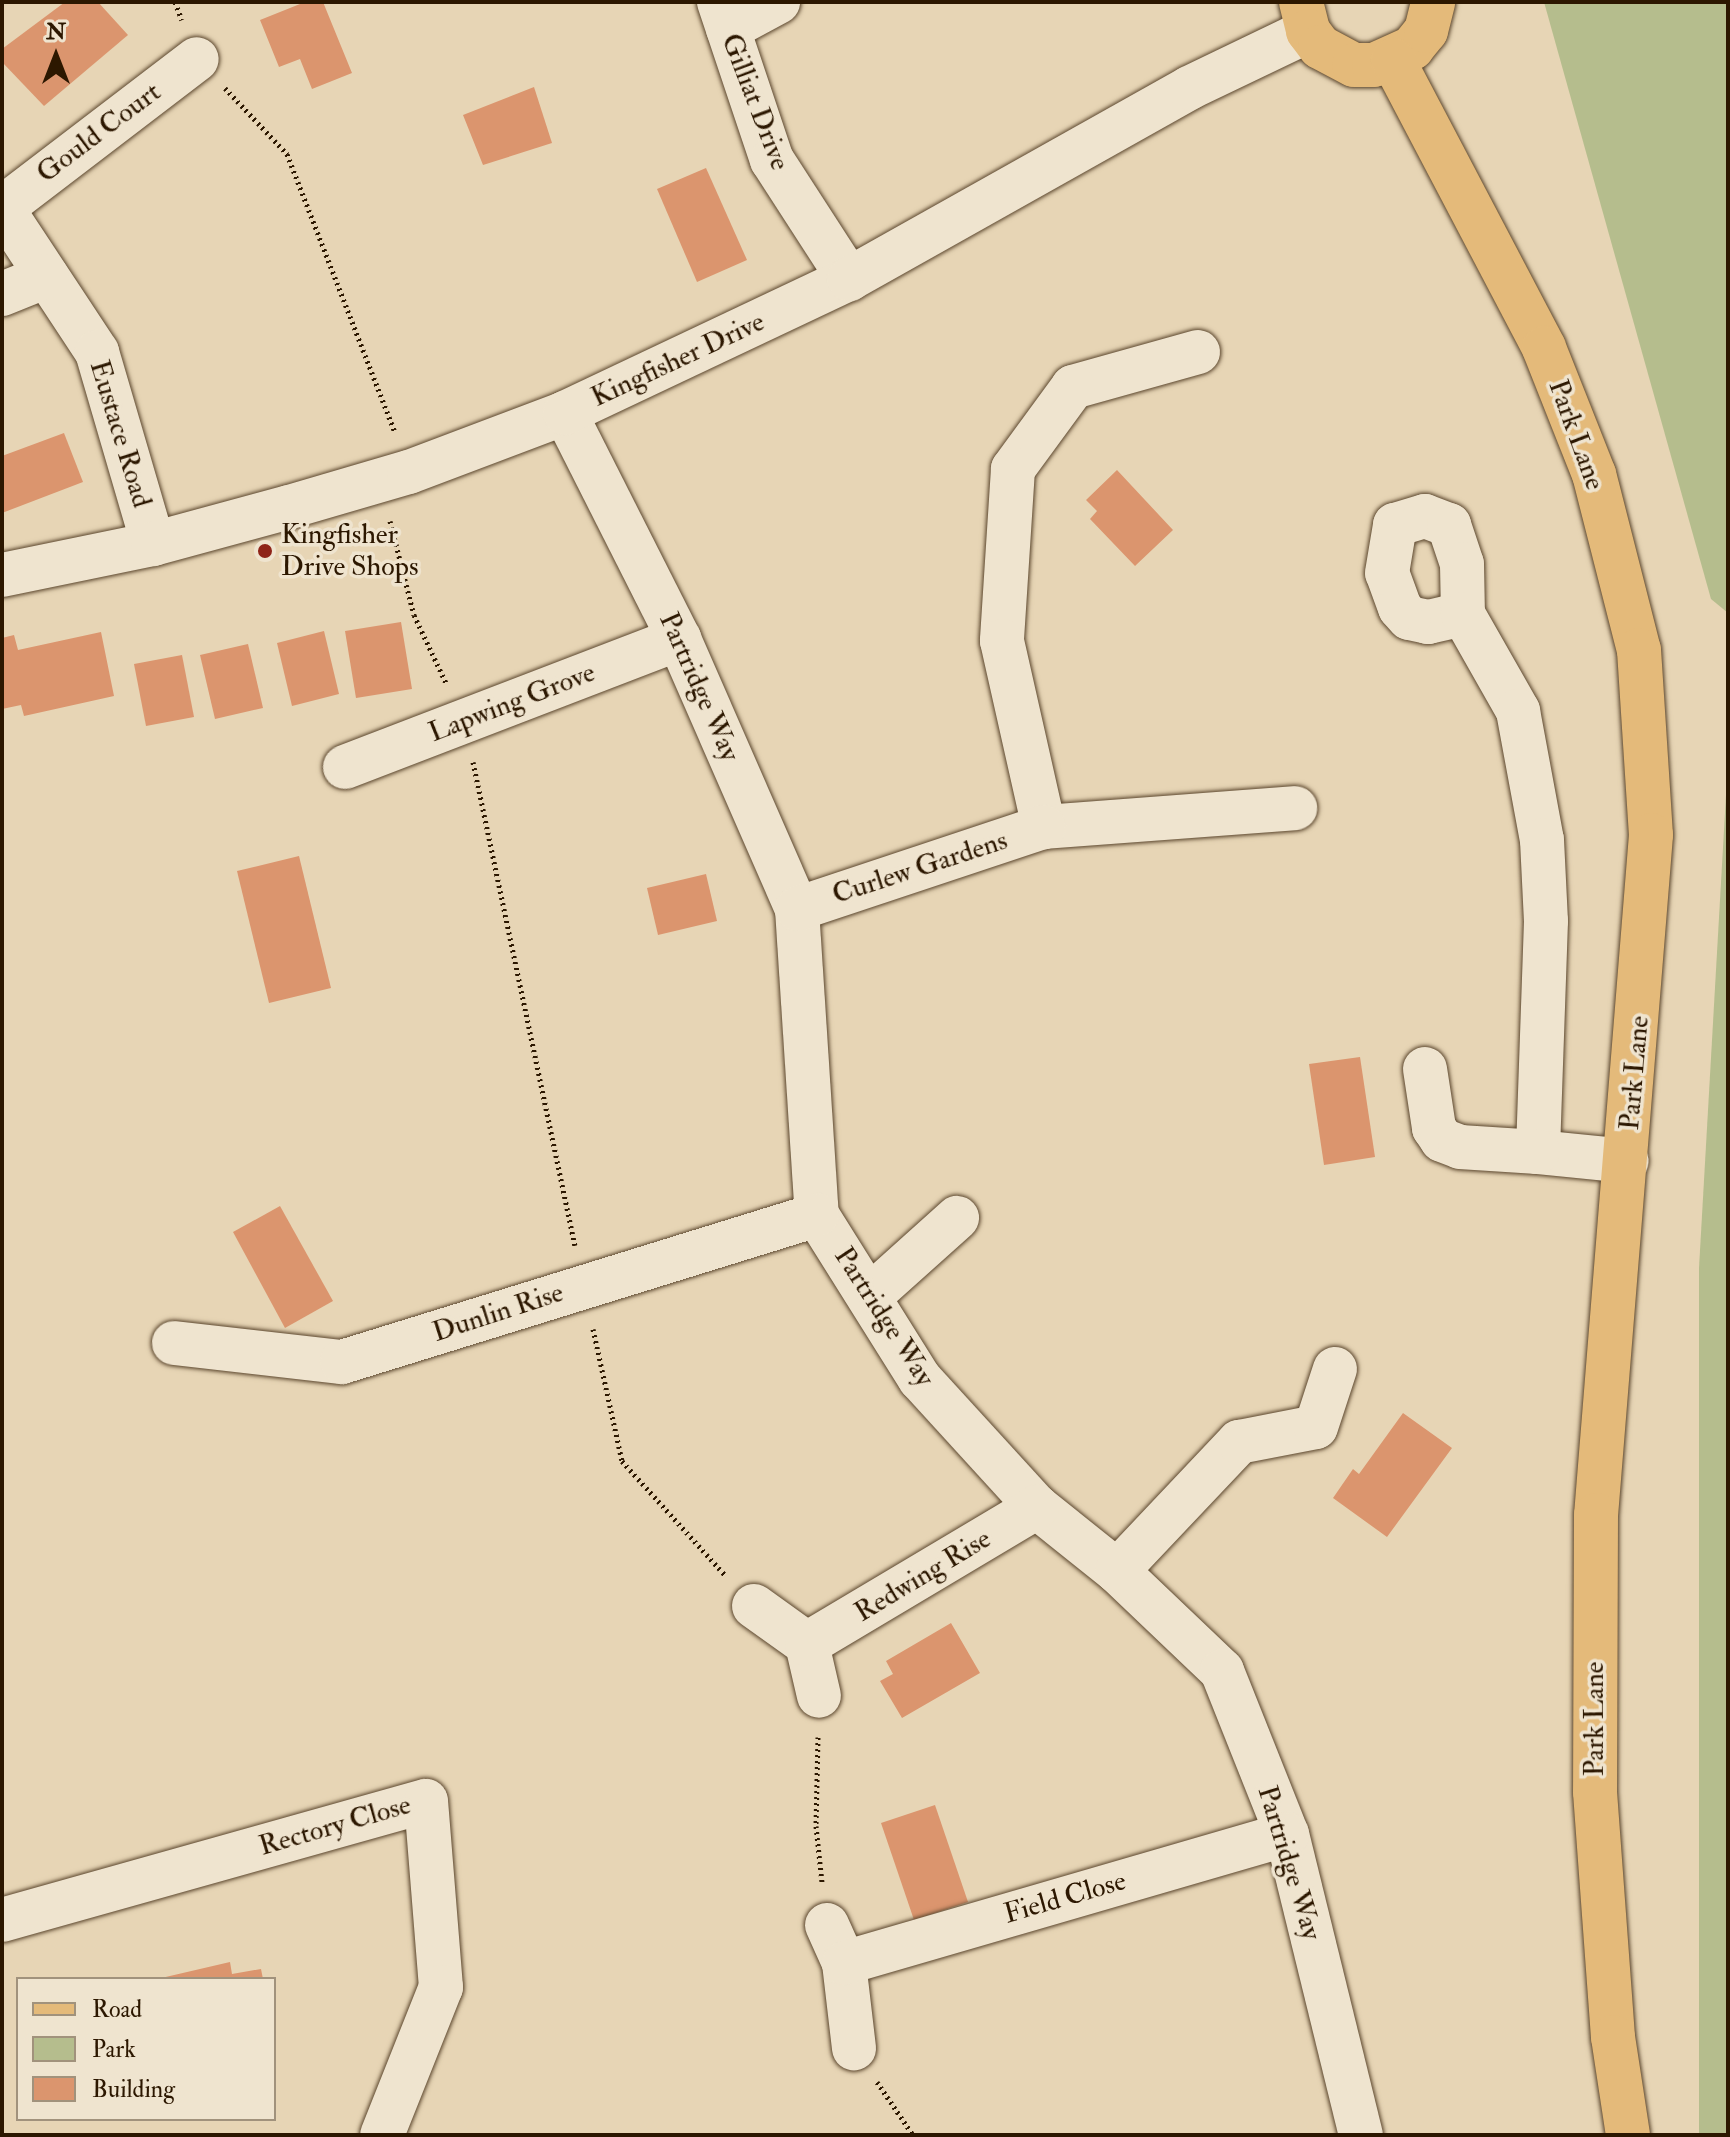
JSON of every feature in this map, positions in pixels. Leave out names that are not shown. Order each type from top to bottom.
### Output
[{"type":"main road","points":[[1304,17],[1328,53],[1354,65],[1393,60],[1426,31],[1433,2]]},
{"type":"main road","name":"Park Lane","points":[[1393,60],[1544,348],[1594,474],[1639,650],[1651,835],[1596,1515],[1595,1792],[1613,2037],[1628,2135]]},
{"type":"street","points":[[724,16],[778,2]]},
{"type":"street","name":"Gilliat Drive","points":[[724,16],[772,160],[849,279]]},
{"type":"street","name":"Kingfisher Drive","points":[[2,575],[153,544],[394,476],[565,413],[849,279],[1189,88],[1304,17]]},
{"type":"street","name":"Gould Court","points":[[2,208],[197,59]]},
{"type":"street","name":"Eustace Road","points":[[2,208],[97,352],[153,544]]},
{"type":"street","points":[[2,294],[47,276]]},
{"type":"street","name":"Curlew Gardens","points":[[1044,827],[1002,641],[1013,469],[1073,387],[1198,352]]},
{"type":"street","name":"Partridge Way","points":[[565,413],[679,639],[797,909],[817,1215],[920,1379],[1037,1507],[1117,1571],[1222,1671],[1287,1834],[1361,2135]]},
{"type":"street","points":[[1463,614],[1518,711],[1542,840],[1546,921],[1538,1152]]},
{"type":"street","name":"Lapwing Grove","points":[[345,767],[679,639]]},
{"type":"street","name":"Curlew Gardens","points":[[797,909],[1044,827],[1295,808]]},
{"type":"street","points":[[1425,1069],[1434,1128],[1442,1140],[1627,1161]]},
{"type":"street","name":"Dunlin Rise","points":[[174,1343],[342,1362],[817,1215]]},
{"type":"street","points":[[870,1296],[957,1218]]},
{"type":"street","points":[[1117,1571],[1239,1442],[1316,1427],[1335,1369]]},
{"type":"street","name":"Redwing Rise","points":[[807,1644],[1037,1507]]},
{"type":"street","points":[[754,1606],[807,1644],[819,1696]]},
{"type":"street","name":"Rectory Close","points":[[2,1920],[426,1801],[441,1987],[382,2135]]},
{"type":"street","name":"Field Close","points":[[836,1944],[1287,1834]]},
{"type":"street","points":[[836,1944],[854,2048]]},
{"type":"path","points":[[175,2],[197,59],[287,154],[394,476],[414,615],[464,721],[622,1461],[754,1606]]},
{"type":"path","points":[[819,1696],[816,1826],[836,1944]]},
{"type":"path","points":[[854,2048],[913,2135]]},
{"type":"green space","points":[[1544,2],[1728,2],[1728,613],[1711,599]]},
{"type":"green space","points":[[1728,760],[1728,2135],[1699,2135],[1699,1268]]},
{"type":"building","points":[[65,2],[98,2],[128,35],[44,106],[2,62],[2,49]]},
{"type":"building","points":[[305,2],[323,2],[352,73],[312,89],[300,59],[279,67],[260,20]]},
{"type":"building","points":[[534,87],[552,143],[483,165],[463,115]]},
{"type":"building","points":[[706,168],[747,260],[697,282],[657,189]]},
{"type":"building","points":[[64,433],[83,482],[2,513],[2,456]]},
{"type":"building","points":[[1117,470],[1173,530],[1135,566],[1090,519],[1097,511],[1086,500]]},
{"type":"building","points":[[401,622],[412,689],[356,698],[345,631]]},
{"type":"building","points":[[324,631],[339,694],[292,706],[277,643]]},
{"type":"building","points":[[101,632],[114,696],[24,716],[21,705],[2,709],[2,638],[14,635],[18,650]]},
{"type":"building","points":[[248,644],[263,708],[215,719],[200,655]]},
{"type":"building","points":[[182,655],[194,717],[146,726],[134,664]]},
{"type":"building","points":[[299,856],[331,988],[269,1003],[237,871]]},
{"type":"building","points":[[706,874],[717,921],[658,935],[647,888]]},
{"type":"building","points":[[1360,1057],[1375,1157],[1324,1165],[1309,1064]]},
{"type":"building","points":[[280,1206],[333,1301],[285,1328],[233,1232]]},
{"type":"building","points":[[1403,1413],[1452,1448],[1387,1537],[1333,1498],[1353,1469],[1359,1474]]},
{"type":"building","points":[[951,1623],[980,1673],[902,1718],[880,1681],[893,1674],[886,1661]]},
{"type":"building","points":[[935,1805],[968,1902],[914,1920],[881,1823]]},
{"type":"building","points":[[230,1962],[232,1974],[261,1969],[263,1977],[166,1977]]},
{"type":"place","name":"Kingfisher Drive Shops","points":[[265,551]]}]
